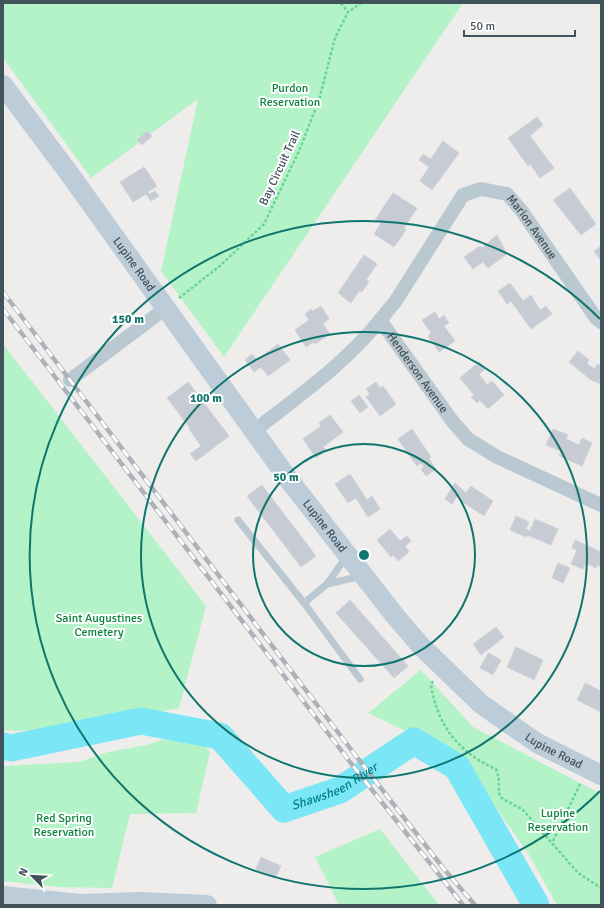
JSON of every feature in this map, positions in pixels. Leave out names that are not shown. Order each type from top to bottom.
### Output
[{"type":"street","name":"Lupine Road","points":[[3,85],[166,308],[289,480],[396,617],[421,646],[487,708],[537,743],[594,772]]},
{"type":"street","name":"Marion Avenue","points":[[380,320],[396,302],[463,195],[481,189],[507,194],[521,210],[596,318],[601,322]]},
{"type":"street","points":[[70,380],[166,308]]},
{"type":"street","name":"Henderson Avenue","points":[[254,431],[323,375],[368,335],[380,320],[453,422],[468,439],[497,457],[601,506]]},
{"type":"street","points":[[3,896],[80,904],[140,902],[207,905]]},
{"type":"lane","points":[[238,520],[304,603],[360,679]]},
{"type":"lane","points":[[304,603],[327,584],[348,555]]},
{"type":"lane","points":[[327,584],[364,576]]},
{"type":"path","points":[[341,3],[348,12]]},
{"type":"path","name":"Bay Circuit Trail","points":[[166,308],[222,265],[264,224],[299,151],[319,100],[335,38],[348,12],[361,3]]},
{"type":"path","points":[[442,666],[431,685],[433,698],[444,728],[476,760],[496,769],[500,779],[498,790],[500,797],[523,810],[553,841],[578,872],[601,888]]},
{"type":"path","points":[[553,841],[594,772]]},
{"type":"green space","name":"Purdon Reservation","points":[[3,3],[463,3],[224,357],[161,271],[198,99],[91,178],[3,58]]},
{"type":"green space","name":"Saint Augustines Cemetery","points":[[3,344],[206,606],[179,708],[91,724],[47,730],[3,730]]},
{"type":"green space","name":"Lupine Reservation","points":[[421,670],[473,727],[601,794],[601,905],[557,905],[528,853],[460,757],[368,713]]},
{"type":"green space","name":"Red Spring Reservation","points":[[189,735],[196,737],[210,752],[196,813],[130,814],[112,888],[59,887],[3,881],[3,766],[79,762],[108,752],[147,745],[170,737]]},
{"type":"green space","points":[[380,829],[439,905],[339,905],[315,857]]},
{"type":"building","points":[[537,117],[543,125],[530,136],[554,168],[540,178],[530,164],[528,166],[508,138]]},
{"type":"building","points":[[147,131],[152,136],[142,145],[137,140]]},
{"type":"building","points":[[443,141],[459,153],[432,190],[420,181],[429,167],[419,160],[423,154],[431,159]]},
{"type":"building","points":[[144,167],[157,186],[148,192],[150,194],[155,191],[159,196],[151,201],[146,194],[133,202],[120,182]]},
{"type":"building","points":[[570,188],[596,224],[581,235],[553,200]]},
{"type":"building","points":[[393,193],[417,208],[404,228],[406,230],[394,247],[374,234],[381,223],[375,220]]},
{"type":"building","points":[[497,235],[507,254],[488,268],[483,262],[473,269],[464,257],[480,246],[482,248]]},
{"type":"building","points":[[601,246],[601,261],[594,251]]},
{"type":"building","points":[[364,255],[377,264],[366,280],[369,281],[362,292],[359,291],[351,303],[338,293]]},
{"type":"building","points":[[510,283],[523,301],[531,295],[540,310],[546,306],[552,314],[531,329],[511,301],[507,304],[498,291]]},
{"type":"building","points":[[321,306],[329,319],[323,324],[330,334],[315,344],[314,342],[306,347],[295,330],[309,320],[305,314],[311,309],[313,311]]},
{"type":"building","points":[[435,312],[439,319],[444,315],[449,323],[444,326],[455,341],[439,352],[428,336],[431,333],[422,320]]},
{"type":"building","points":[[278,344],[290,360],[268,376],[261,367],[254,372],[245,360],[252,354],[257,360]]},
{"type":"building","points":[[578,351],[589,360],[587,364],[595,369],[597,364],[601,366],[601,384],[591,380],[569,362]]},
{"type":"building","points":[[479,362],[485,369],[479,374],[487,385],[492,381],[504,395],[488,409],[480,400],[477,403],[471,397],[474,395],[460,378]]},
{"type":"building","points":[[188,382],[229,436],[196,461],[190,454],[201,446],[189,429],[190,428],[167,398]]},
{"type":"building","points":[[376,382],[380,388],[383,386],[396,404],[380,416],[366,397],[370,394],[366,389]]},
{"type":"building","points":[[359,395],[368,407],[360,413],[351,401]]},
{"type":"building","points":[[330,415],[343,432],[323,447],[326,450],[316,458],[303,439],[321,426],[319,423]]},
{"type":"building","points":[[412,429],[431,457],[429,459],[436,469],[426,476],[421,469],[424,467],[421,463],[417,466],[398,439]]},
{"type":"building","points":[[553,429],[568,435],[566,439],[579,445],[582,438],[592,443],[582,466],[559,456],[561,451],[546,445]]},
{"type":"building","points":[[350,474],[367,500],[372,496],[380,509],[368,517],[356,498],[348,503],[335,484]]},
{"type":"building","points":[[455,483],[466,493],[471,486],[493,501],[484,516],[461,501],[462,499],[457,496],[452,504],[445,499]]},
{"type":"building","points":[[262,485],[316,556],[301,567],[247,496]]},
{"type":"building","points":[[516,516],[529,522],[526,529],[530,531],[535,519],[558,529],[551,545],[510,530]]},
{"type":"building","points":[[390,529],[400,541],[407,536],[411,541],[405,546],[409,552],[398,561],[393,555],[391,557],[377,540]]},
{"type":"building","points":[[575,540],[601,552],[601,567],[597,565],[596,568],[586,563],[583,569],[571,564],[577,550],[572,548]]},
{"type":"building","points":[[558,563],[570,568],[563,583],[552,578]]},
{"type":"building","points":[[350,600],[408,666],[394,678],[336,613]]},
{"type":"building","points":[[496,627],[504,637],[481,655],[473,644]]},
{"type":"building","points":[[516,647],[543,660],[534,680],[507,667]]},
{"type":"building","points":[[488,653],[501,660],[493,675],[480,668]]},
{"type":"building","points":[[585,683],[601,691],[601,712],[577,700]]},
{"type":"building","points":[[261,857],[281,866],[275,878],[256,869]]},
{"type":"waterway","name":"Shawsheen River","points":[[3,746],[11,748],[141,721],[220,736],[284,809],[340,790],[414,741],[457,767],[536,905]]},
{"type":"railway","points":[[3,292],[356,756],[444,869],[475,905]]},
{"type":"railway","points":[[3,309],[350,762],[463,905]]}]
